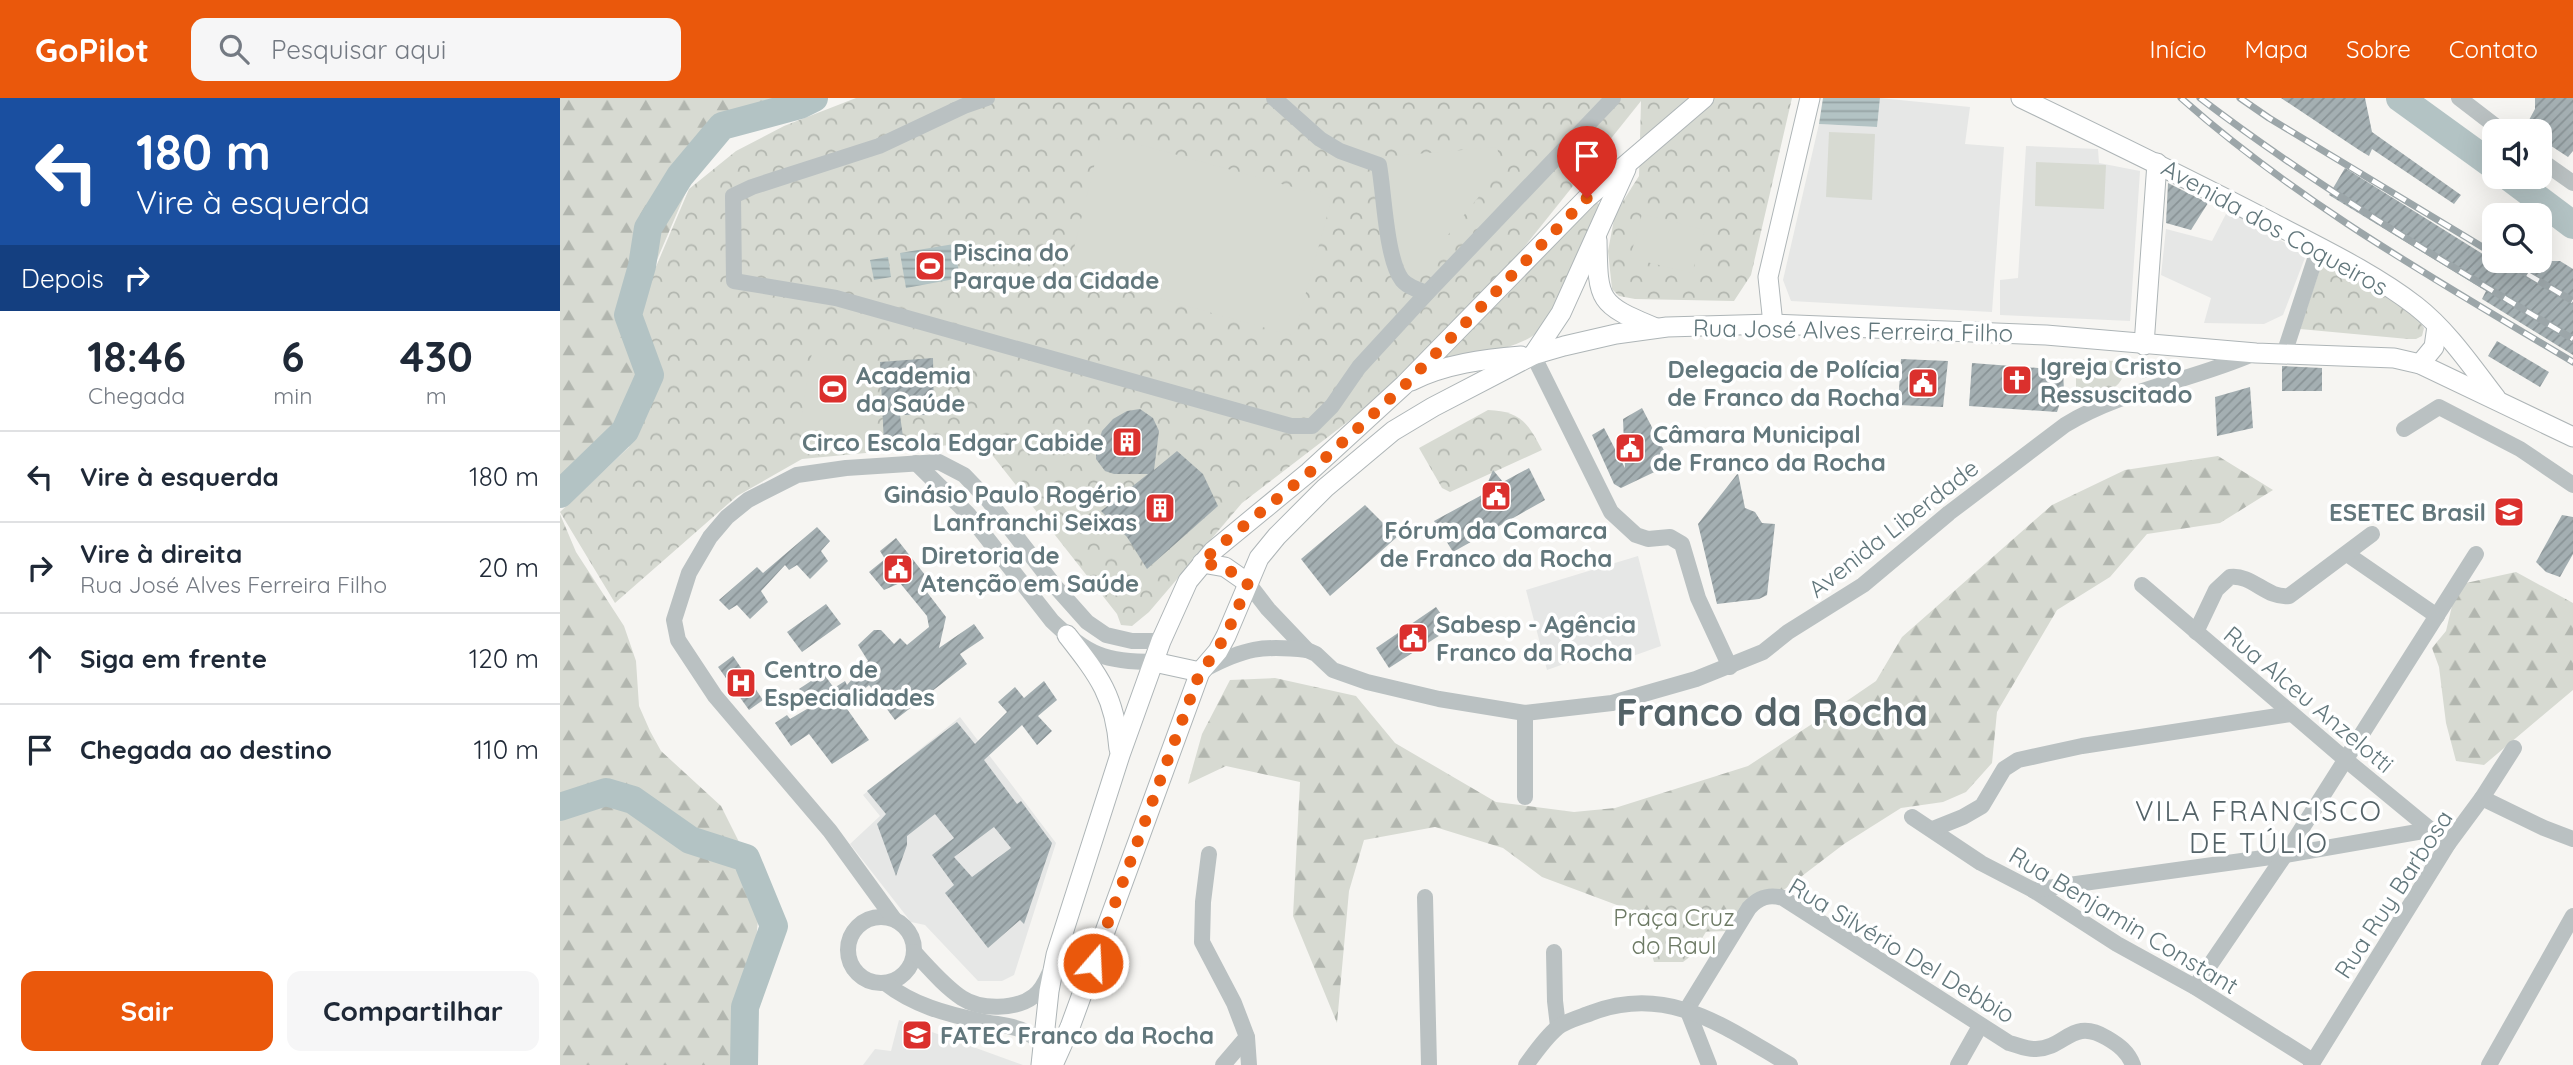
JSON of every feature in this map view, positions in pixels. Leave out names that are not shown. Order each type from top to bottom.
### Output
[{"type":"main road","points":[[1042,1055],[1054,966],[1119,755],[1180,595],[1202,563],[1310,472],[1404,386],[1587,198],[1704,98]]},
{"type":"main road","points":[[1773,324],[1768,277],[1810,98]]},
{"type":"main road","name":"Avenida dos Coqueiros","points":[[2021,98],[2157,163],[2319,247],[2395,292],[2417,307],[2437,326],[2497,399]]},
{"type":"main road","points":[[2144,345],[2157,163]]},
{"type":"main road","points":[[1404,386],[1424,375],[1462,365],[1533,355],[1561,313],[1628,164]]},
{"type":"main road","points":[[1597,232],[1598,282],[1603,295],[1611,306],[1623,314],[1657,328]]},
{"type":"main road","name":"Rua José Alves Ferreira Filho","points":[[1053,1065],[1070,1027],[1200,672],[1218,651],[1226,636],[1259,558],[1325,488],[1398,428],[1533,355],[1616,334],[1657,328],[1773,324],[2066,336],[2256,353],[2394,358],[2420,364],[2573,437]]},
{"type":"main road","points":[[2420,364],[2434,347],[2437,326]]},
{"type":"main road","points":[[1202,563],[1224,567],[1248,583]]},
{"type":"main road","points":[[1067,635],[1094,669],[1110,698],[1115,714],[1119,755]]},
{"type":"main road","points":[[1154,662],[1200,672]]},
{"type":"street","points":[[988,98],[964,106],[879,146],[751,187],[733,196],[734,281],[836,298],[1291,426],[1312,426],[1332,406],[1359,368],[1427,293],[1613,98]]},
{"type":"street","points":[[1274,98],[1321,139],[1340,150],[1379,164],[1398,273],[1409,286],[1427,293]]},
{"type":"street","points":[[2463,100],[2487,119]]},
{"type":"street","points":[[2552,168],[2573,183]]},
{"type":"street","points":[[2284,354],[2319,247]]},
{"type":"street","name":"Avenida Liberdade","points":[[1248,583],[1268,609],[1307,650],[1316,654],[1333,670],[1367,682],[1439,699],[1525,713],[1612,703],[1730,667],[1763,652],[1788,632],[1863,585],[1949,513],[2084,413],[2153,386],[2206,373],[2256,353]]},
{"type":"street","points":[[1533,355],[1611,512],[1636,535],[1648,539],[1670,537],[1682,544],[1698,598],[1730,667]]},
{"type":"street","points":[[2404,429],[2439,407],[2520,449],[2573,485]]},
{"type":"street","points":[[885,983],[896,980],[911,964],[914,942],[909,930],[894,919],[830,831],[715,696],[678,640],[674,620],[689,573],[710,537],[727,517],[748,500],[797,475],[939,462],[964,475],[988,500],[1087,622],[1105,635],[1132,641],[1161,641]]},
{"type":"street","points":[[916,463],[968,514],[1052,621],[1067,635],[1103,658],[1154,662]]},
{"type":"street","points":[[2196,632],[2216,590],[2230,577],[2243,578],[2274,594],[2290,596],[2372,534]]},
{"type":"street","points":[[2347,554],[2437,616]]},
{"type":"street","points":[[2194,986],[2285,855],[2476,554]]},
{"type":"street","name":"Rua Alceu Anzelotti","points":[[2142,585],[2291,714],[2448,844]]},
{"type":"street","points":[[1200,672],[1238,652],[1274,647],[1307,650]]},
{"type":"street","points":[[1525,713],[1525,797]]},
{"type":"street","points":[[1933,830],[1982,806],[2004,769],[2018,760],[2082,746],[2291,714]]},
{"type":"street","name":"Rua Ruy Barbosa","points":[[2312,1063],[2448,844],[2514,748]]},
{"type":"street","points":[[2482,798],[2573,839]]},
{"type":"street","name":"Rua Benjamin Constant","points":[[1912,817],[1982,863],[2033,890],[2117,944],[2194,986],[2312,1063]]},
{"type":"street","points":[[2033,890],[2285,855],[2429,830]]},
{"type":"street","points":[[1209,854],[1203,902],[1202,942],[1234,1003],[1247,1037],[1248,1065]]},
{"type":"street","name":"Rua Silvério Del Debbio","points":[[1687,1009],[1749,908],[1762,897],[1776,896],[2009,1043],[2030,1049],[2047,1047],[2075,1031],[2096,1031],[2114,1041],[2128,1054],[2133,1065]]},
{"type":"street","points":[[1425,897],[1429,1065]]},
{"type":"street","points":[[894,919],[878,916],[867,919],[851,934],[848,945],[851,965],[857,973],[865,979],[885,983],[911,1000],[939,1011],[1014,1025],[1032,1035],[1042,1055]]},
{"type":"street","points":[[2489,1065],[2573,916]]},
{"type":"street","points":[[914,952],[962,998],[975,1004],[997,1007],[1008,1007],[1034,997],[1054,966]]},
{"type":"street","points":[[1555,952],[1558,1026]]},
{"type":"street","points":[[1526,1065],[1558,1026],[1603,1009],[1631,1003],[1660,1003],[1687,1009],[1790,1065]]},
{"type":"street","points":[[1687,1009],[1709,1065]]},
{"type":"street","points":[[1958,1065],[1980,1026]]},
{"type":"street","points":[[1223,1065],[1247,1037]]},
{"type":"shaded area","points":[[1823,98],[1880,98],[1877,127],[1819,124]]},
{"type":"shaded area","points":[[1880,98],[1970,107],[1965,144],[2004,147],[1992,312],[1791,301],[1783,280],[1819,124],[1877,127]]},
{"type":"shaded area","points":[[2026,146],[2098,149],[2099,163],[2140,171],[2130,321],[2000,315],[2000,280],[2018,278]]},
{"type":"shaded area","points":[[2228,210],[2306,255],[2283,315],[2264,324],[2204,323],[2211,298],[2161,275],[2166,229],[2212,241]]},
{"type":"shaded area","name":"Piscina do Parque da Cidade","points":[[954,244],[960,278],[906,288],[900,253]]},
{"type":"shaded area","points":[[888,257],[891,277],[874,280],[870,260]]},
{"type":"shaded area","points":[[1638,556],[1661,646],[1619,661],[1612,647],[1547,670],[1526,590]]},
{"type":"shaded area","points":[[960,717],[1056,843],[1014,975],[1002,981],[978,981],[925,925],[911,922],[850,844],[880,816],[863,795]]},
{"type":"shaded area","name":"FATEC Franco da Rocha","points":[[899,1020],[1023,1065],[863,1065],[875,1049],[891,1051]]},
{"type":"green space","points":[[560,98],[800,98],[745,110],[709,153],[689,185],[636,309],[653,366],[624,445],[560,504]]},
{"type":"green space","points":[[856,98],[1792,98],[1751,275],[1734,301],[1635,299],[1619,296],[1612,289],[1608,251],[1615,214],[1639,176],[1641,101],[1481,301],[1406,377],[1242,503],[1149,612],[1132,626],[1121,625],[1117,614],[982,442],[802,459],[737,496],[615,603],[560,512],[629,447],[655,366],[638,309],[689,189],[736,151],[784,126]]},
{"type":"green space","points":[[1829,132],[1875,134],[1872,200],[1826,197]]},
{"type":"green space","points":[[1102,134],[1332,198],[1294,336],[1068,273]]},
{"type":"green space","points":[[1497,147],[1502,168],[1410,282],[1404,269],[1381,157]]},
{"type":"green space","points":[[2036,162],[2106,165],[2104,209],[2035,206]]},
{"type":"green space","points":[[1594,202],[1600,204],[1579,255],[1541,328],[1531,337],[1510,346],[1442,359]]},
{"type":"green space","points":[[1642,214],[1705,230],[1692,273],[1630,258]]},
{"type":"green space","points":[[2325,254],[2416,317],[2424,328],[2422,336],[2408,339],[2300,329]]},
{"type":"green space","name":"Academia da Saúde","points":[[812,352],[857,372],[870,438],[836,448],[800,426]]},
{"type":"green space","points":[[2076,359],[2115,361],[2122,369],[2123,377],[2112,389],[2076,405]]},
{"type":"green space","points":[[2143,359],[2170,360],[2170,369],[2142,379]]},
{"type":"green space","points":[[1488,410],[1508,413],[1522,420],[1542,450],[1450,492],[1442,488],[1419,448]]},
{"type":"green space","points":[[2218,456],[2273,490],[2220,523],[2147,534],[2110,577],[2057,610],[1997,712],[1992,763],[1966,792],[1943,802],[1901,808],[1844,844],[1730,931],[1689,932],[1542,877],[1503,848],[1435,827],[1364,840],[1349,891],[1337,1023],[1293,916],[1300,782],[1226,766],[1188,784],[1202,734],[1230,680],[1275,678],[1356,696],[1395,743],[1496,802],[1574,812],[1615,808],[1748,766],[1876,681],[1902,637],[2052,505],[2125,470]]},
{"type":"green space","points":[[560,514],[576,552],[624,626],[636,661],[639,706],[650,731],[661,751],[721,806],[740,844],[759,910],[755,951],[736,1006],[733,1065],[560,1065]]},
{"type":"green space","points":[[2516,572],[2573,603],[2573,690],[2484,765],[2456,761],[2446,723],[2439,667],[2432,648],[2446,631],[2457,585]]},
{"type":"green space","name":"Praça Cruz do Raul","points":[[1727,898],[1691,956],[1683,962],[1654,962],[1640,913],[1685,899]]},
{"type":"building","points":[[2281,98],[2365,98],[2372,132],[2461,195],[2454,204],[2372,149],[2369,156]]},
{"type":"building","points":[[2535,98],[2573,98],[2573,151],[2568,157],[2552,147],[2552,119],[2530,119],[2535,109]]},
{"type":"building","points":[[2345,168],[2482,254],[2482,273],[2552,273],[2552,261],[2560,261],[2573,269],[2573,355],[2482,299],[2486,291],[2329,195]]},
{"type":"building","points":[[2168,183],[2208,203],[2191,230],[2166,223]]},
{"type":"building","points":[[2497,341],[2549,372],[2540,387],[2488,356]]},
{"type":"building","points":[[933,358],[934,415],[900,415],[904,444],[884,444],[880,362]]},
{"type":"building","name":"Delegacia de Polícia de Franco da Rocha","points":[[1901,359],[1948,361],[1943,407],[1898,405]]},
{"type":"building","name":"Igreja Cristo Ressuscitado","points":[[1972,363],[2063,370],[2064,391],[2057,412],[1969,406]]},
{"type":"building","points":[[2282,366],[2322,368],[2322,391],[2282,391]]},
{"type":"building","points":[[2250,387],[2253,428],[2217,436],[2215,397]]},
{"type":"building","name":"Câmara Municipal de Franco da Rocha","points":[[1642,408],[1668,458],[1667,466],[1621,488],[1614,484],[1592,435],[1604,428],[1625,468],[1623,419]]},
{"type":"building","name":"Ginásio Paulo Rogério Lanfranchi Seixas","points":[[1140,409],[1153,418],[1159,431],[1154,470],[1177,451],[1203,474],[1218,506],[1147,569],[1127,537],[1101,511],[1148,474],[1114,474],[1105,471],[1096,459],[1102,431],[1113,419],[1127,411]]},
{"type":"building","name":"Fórum da Comarca de Franco da Rocha","points":[[1529,468],[1545,500],[1453,552],[1434,521],[1491,490],[1488,482],[1493,470],[1503,482]]},
{"type":"building","points":[[1738,473],[1745,508],[1755,512],[1762,523],[1775,524],[1767,595],[1759,599],[1717,604],[1698,524]]},
{"type":"building","points":[[1365,505],[1397,537],[1330,596],[1301,559]]},
{"type":"building","points":[[2562,515],[2573,517],[2573,554],[2560,577],[2546,572],[2536,562]]},
{"type":"building","points":[[817,527],[830,541],[821,551],[828,561],[810,579],[797,565],[789,570],[785,565],[761,591],[768,602],[750,619],[737,605],[729,610],[719,600],[757,567],[763,573]]},
{"type":"building","points":[[896,538],[929,580],[920,583],[946,617],[939,648],[974,624],[984,638],[960,654],[967,664],[895,720],[869,685],[845,706],[869,740],[832,764],[809,734],[791,746],[775,723],[787,715],[790,719],[812,706],[799,689],[823,673],[834,688],[845,681],[847,685],[868,661],[858,645],[874,630],[881,630],[894,644],[900,638],[907,645],[929,627],[927,616],[900,583],[884,590],[869,572],[885,559],[880,551]]},
{"type":"building","points":[[826,604],[841,624],[802,652],[787,632]]},
{"type":"building","name":"Sabesp - Agência Franco da Rocha","points":[[1436,607],[1451,628],[1389,668],[1376,648]]},
{"type":"building","name":"Centro de Especialidades","points":[[733,656],[763,700],[749,710],[718,667]]},
{"type":"building","points":[[1044,681],[1057,700],[1038,716],[1052,731],[1037,745],[1022,725],[984,760],[1017,804],[1021,801],[1052,843],[1024,924],[1020,920],[988,948],[945,893],[954,885],[932,855],[954,838],[935,814],[907,836],[907,845],[896,876],[877,824],[886,814],[867,791],[957,722],[975,744],[1007,712],[998,702],[1015,687],[1024,698]],"holes":[[[994,827],[1011,848],[972,877],[954,857]]]},
{"type":"waterway","points":[[560,494],[625,431],[650,375],[628,315],[642,266],[648,228],[680,176],[722,126],[800,105],[814,98]]},
{"type":"waterway","points":[[2400,98],[2482,157]]},
{"type":"waterway","points":[[2525,189],[2573,225]]},
{"type":"waterway","points":[[560,807],[606,792],[633,800],[690,840],[746,858],[774,926],[745,1007],[744,1065]]},
{"type":"railway","points":[[2181,98],[2226,136],[2321,206],[2421,271],[2573,362]]},
{"type":"railway","points":[[2200,98],[2336,194],[2573,339]]},
{"type":"railway","points":[[2240,98],[2482,247]]},
{"type":"railway","points":[[2525,273],[2573,301]]},
{"type":"place","name":"Piscina do Parque da Cidade","points":[[930,266]]},
{"type":"place","name":"Igreja Cristo Ressuscitado","points":[[2017,380]]},
{"type":"place","name":"Delegacia de Polícia de Franco da Rocha","points":[[1923,383]]},
{"type":"place","name":"Academia da Saúde","points":[[833,389]]},
{"type":"place","name":"Circo Escola Edgar Cabide","points":[[1127,442]]},
{"type":"place","name":"Câmara Municipal de Franco da Rocha","points":[[1630,448]]},
{"type":"place","name":"Fórum da Comarca de Franco da Rocha","points":[[1496,496]]},
{"type":"place","name":"Ginásio Paulo Rogério Lanfranchi Seixas","points":[[1160,508]]},
{"type":"place","name":"ESETEC Brasil","points":[[2509,512]]},
{"type":"place","name":"Diretoria de Atenção em Saúde","points":[[898,569]]},
{"type":"place","name":"Sabesp - Agência Franco da Rocha","points":[[1413,638]]},
{"type":"place","name":"Centro de Especialidades","points":[[741,683]]},
{"type":"place","name":"FATEC Franco da Rocha","points":[[917,1035]]},
{"type":"district","name":"Franco da Rocha","points":[[1772,712]]},
{"type":"district","name":"VILA FRANCISCO DE TÚLIO","points":[[2259,826]]},
{"type":"route","points":[[1093,963],[1200,672],[1218,651],[1248,583],[1224,567],[1202,563],[1310,472],[1404,386],[1587,198]]}]
